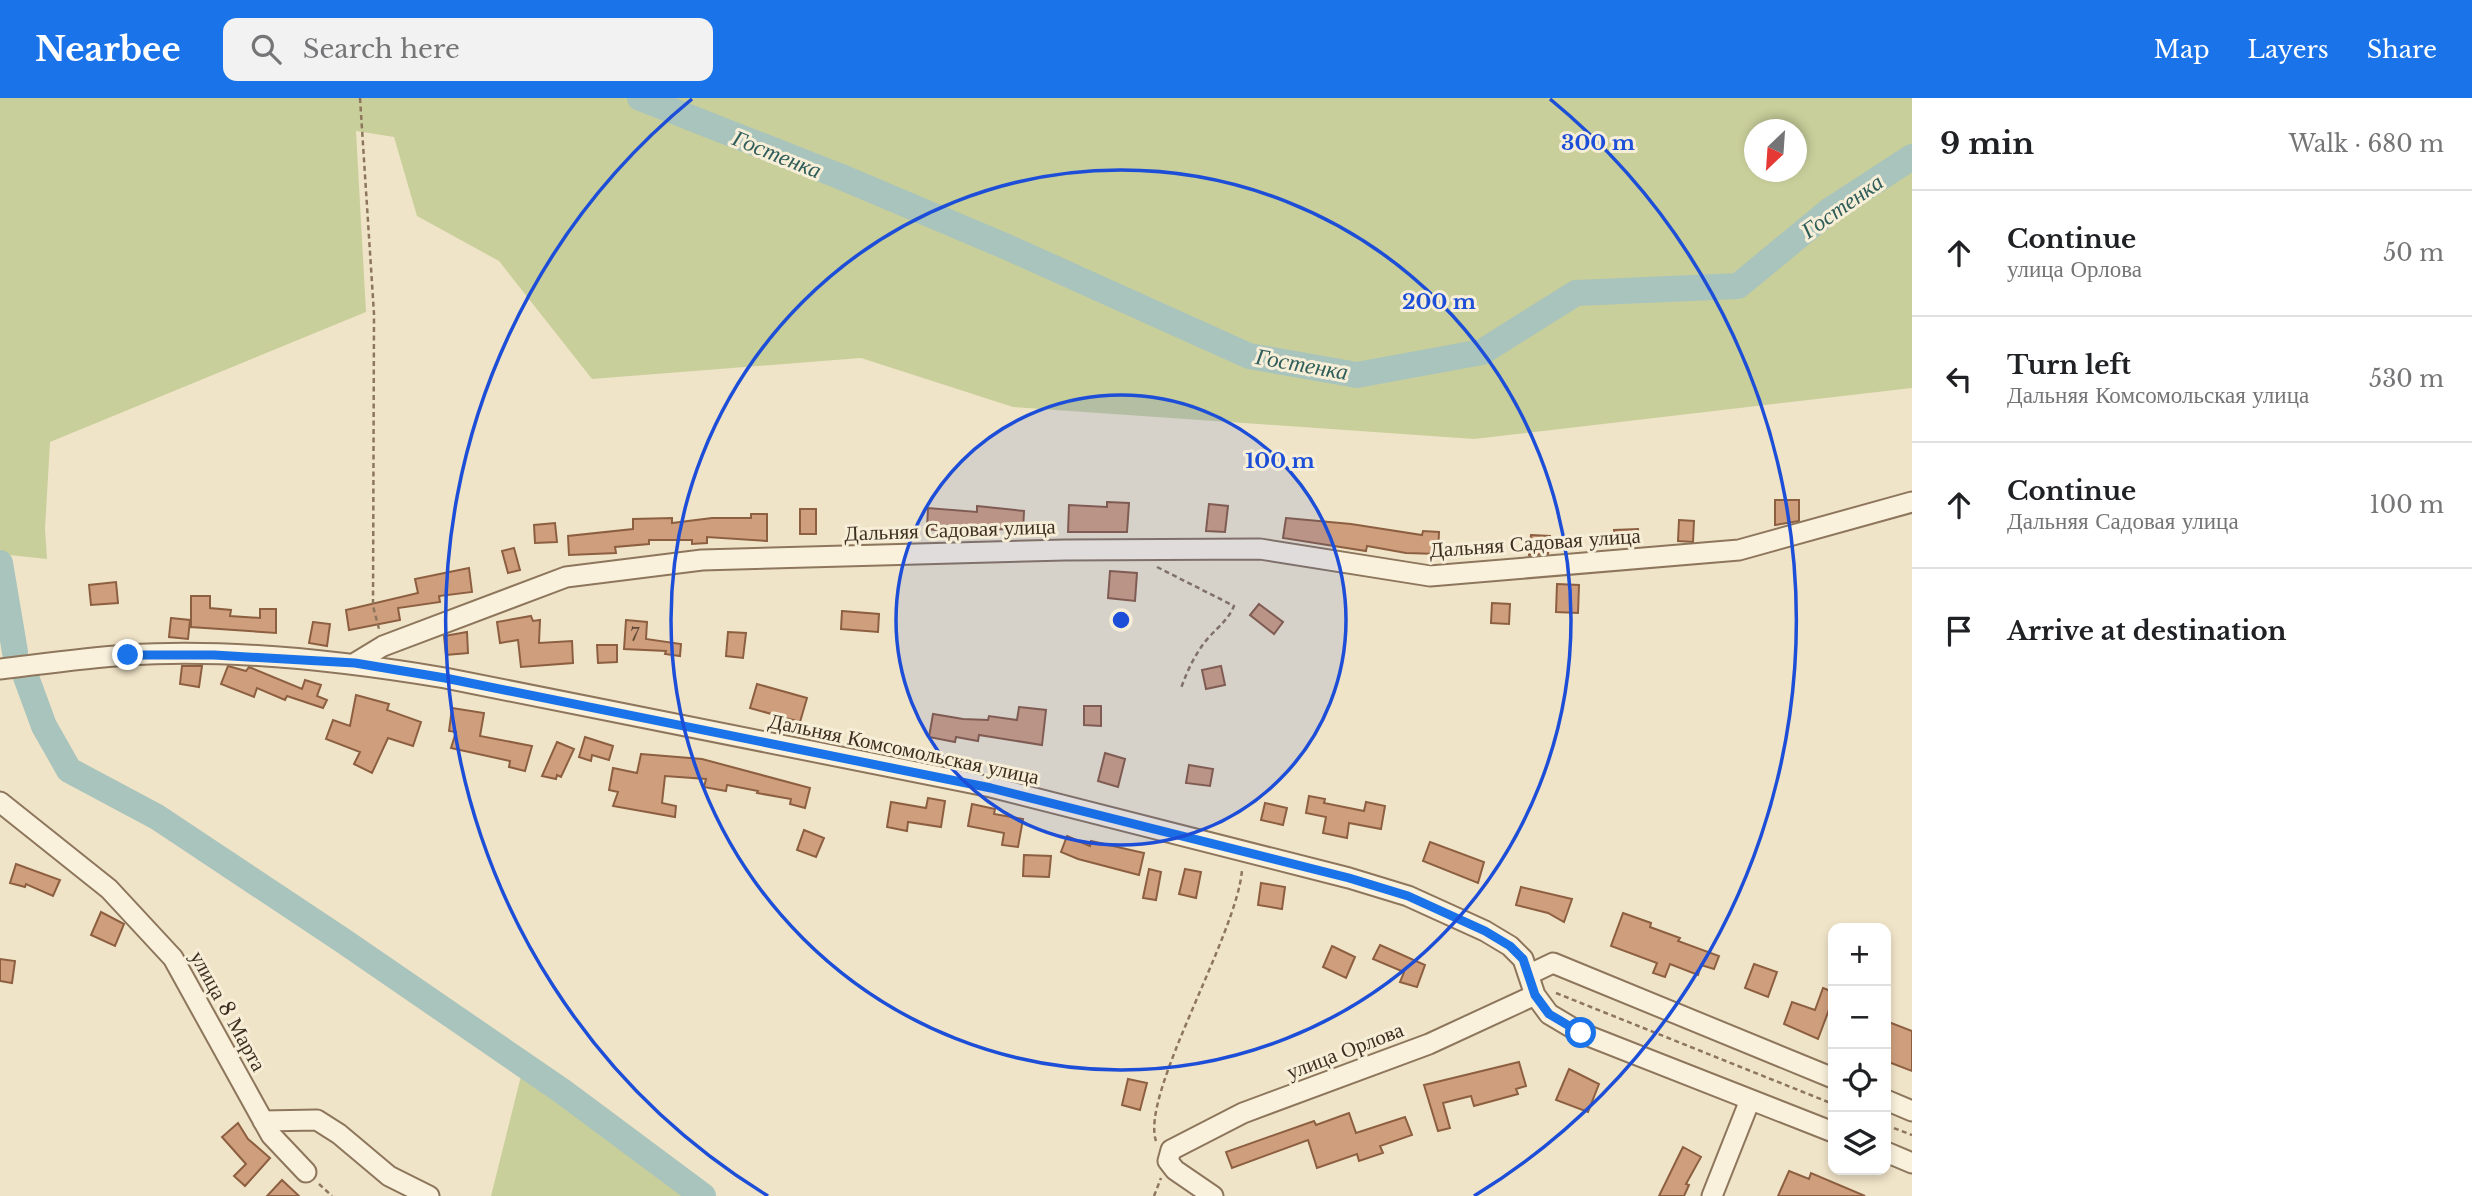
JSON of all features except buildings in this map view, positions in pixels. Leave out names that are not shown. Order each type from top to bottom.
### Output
[{"type":"street","name":"Дальняя Садовая улица","points":[[355,663],[383,646],[566,577],[702,560],[1065,550],[1260,549],[1430,576],[1739,550],[1912,502]]},
{"type":"street","points":[[0,669],[128,655],[214,655],[355,663]]},
{"type":"street","name":"Дальняя Комсомольская улица","points":[[355,663],[445,678],[991,788],[1349,878],[1408,896],[1485,931],[1510,946],[1523,959],[1533,984]]},
{"type":"street","name":"улица 8 Марта","points":[[0,802],[109,889],[173,958],[271,1135],[306,1172]]},
{"type":"street","points":[[1828,1076],[1553,963],[1533,984],[1549,1014],[1581,1033],[1828,1130]]},
{"type":"street","name":"улица Орлова","points":[[1169,1156],[1243,1113],[1429,1044],[1533,984]]},
{"type":"street","points":[[1712,1196],[1750,1100]]},
{"type":"street","points":[[1891,1102],[1912,1111]]},
{"type":"street","points":[[263,1121],[317,1120],[339,1134],[388,1176],[429,1196]]},
{"type":"street","points":[[1891,1154],[1912,1163]]},
{"type":"street","points":[[1169,1156],[1175,1170],[1213,1196]]},
{"type":"path","points":[[360,98],[374,314],[373,606],[383,646]]},
{"type":"path","points":[[1148,562],[1234,606],[1228,619],[1209,636],[1192,661],[1181,688]]},
{"type":"path","points":[[1154,1196],[1169,1156],[1154,1137],[1158,1097],[1222,941],[1241,886],[1243,852]]},
{"type":"path","points":[[1533,984],[1828,1102]]},
{"type":"path","points":[[1891,1127],[1912,1135]]},
{"type":"green space","points":[[0,98],[1912,98],[1912,388],[1474,439],[1013,407],[861,358],[592,379],[499,261],[417,216],[394,137],[356,131],[366,312],[50,442],[45,529],[47,559],[0,554]]},
{"type":"green space","points":[[523,1068],[695,1196],[491,1196]]},
{"type":"waterway","name":"Гостенка","points":[[640,98],[839,176],[1007,247],[1249,356],[1357,375],[1482,352],[1576,293],[1738,286],[1829,211],[1912,157]]},
{"type":"waterway","points":[[0,563],[15,652]]},
{"type":"waterway","points":[[26,677],[44,726],[69,770],[157,817],[342,940],[562,1091],[703,1196]]},
{"type":"route","points":[[128,655],[214,655],[355,663],[445,678],[606,713],[991,788],[1349,878],[1408,896],[1485,931],[1510,946],[1523,959],[1535,995],[1549,1014],[1581,1033]]}]
